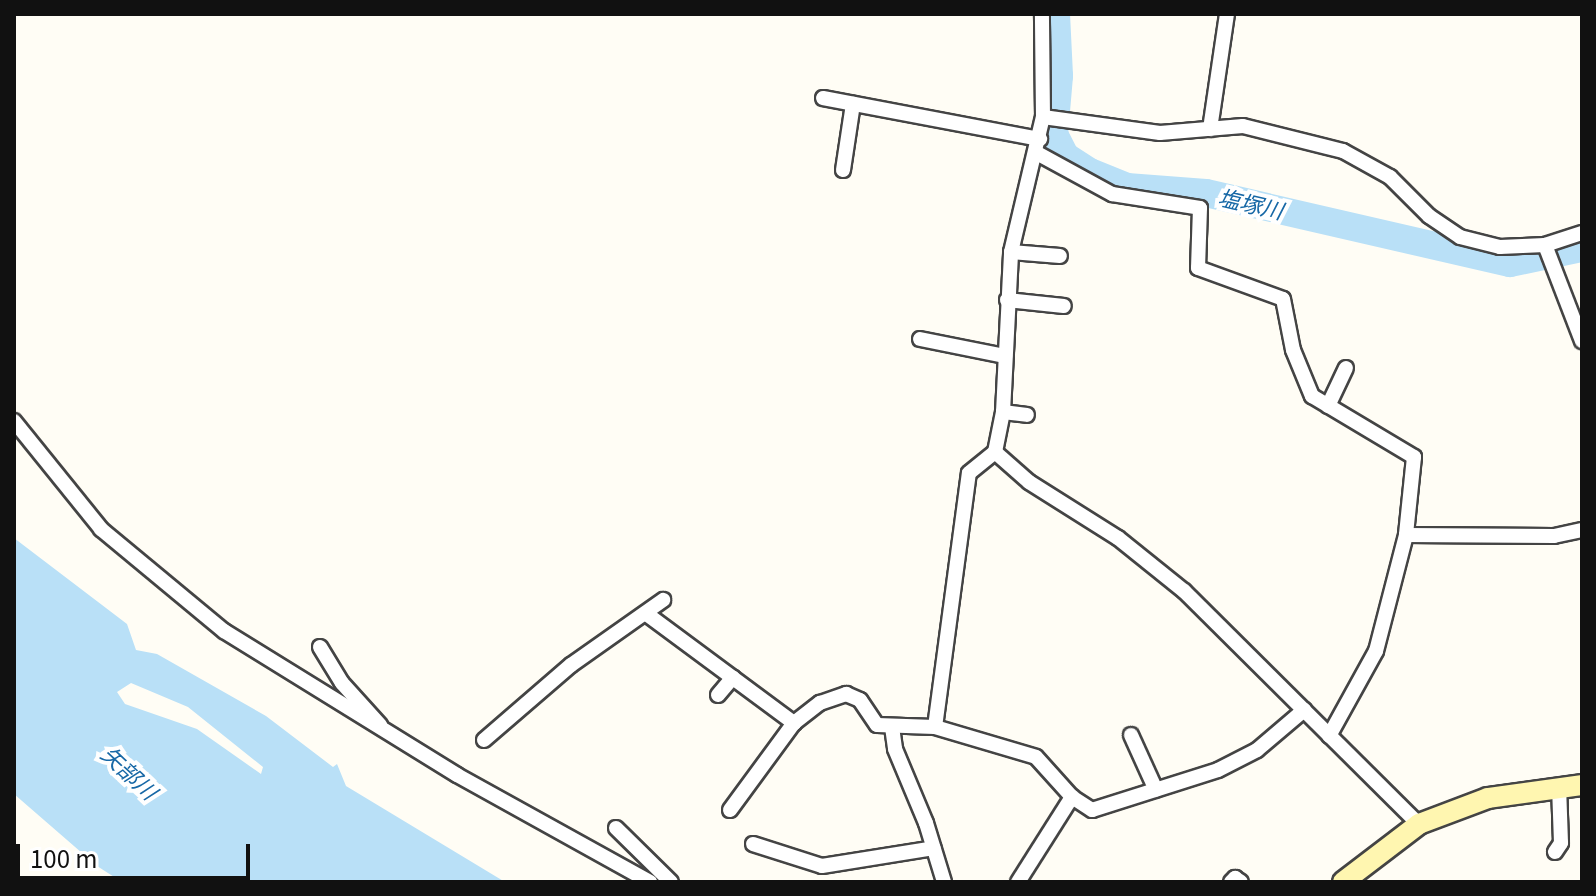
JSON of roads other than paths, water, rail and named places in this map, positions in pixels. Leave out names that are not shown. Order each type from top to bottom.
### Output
[{"type":"main road","points":[[1345,881],[1419,824],[1488,798],[1582,785]]},
{"type":"street","points":[[935,727],[969,473],[995,452],[1003,412],[1011,252],[1043,117],[1042,14]]},
{"type":"street","points":[[1210,129],[1227,14]]},
{"type":"street","points":[[823,98],[1037,146],[1112,194],[1200,208],[1198,268],[1283,299],[1293,350],[1312,396],[1414,457],[1406,535],[1376,651],[1329,736]]},
{"type":"street","points":[[843,170],[853,104]]},
{"type":"street","points":[[1043,117],[1160,133],[1243,126],[1343,151],[1390,177],[1429,216],[1460,237],[1500,247],[1545,245],[1582,233]]},
{"type":"street","points":[[1545,245],[1582,341]]},
{"type":"street","points":[[1011,252],[1060,256]]},
{"type":"street","points":[[1007,300],[1064,306]]},
{"type":"street","points":[[920,339],[1020,363]]},
{"type":"street","points":[[1328,406],[1346,368]]},
{"type":"street","points":[[1003,412],[1027,415]]},
{"type":"street","points":[[14,421],[130,558],[224,631],[382,729],[650,882]]},
{"type":"street","points":[[995,452],[1029,482],[1118,538],[1184,591],[1419,824]]},
{"type":"street","points":[[1406,535],[1554,536],[1582,530]]},
{"type":"street","points":[[484,740],[571,665],[648,615],[663,600]]},
{"type":"street","points":[[648,615],[695,654],[733,677],[794,723]]},
{"type":"street","points":[[320,647],[342,683],[377,716],[382,729]]},
{"type":"street","points":[[718,695],[733,677]]},
{"type":"street","points":[[730,810],[794,723],[820,703],[846,694],[860,700],[877,725],[935,727],[1036,757],[1072,797],[1092,810],[1156,790],[1257,750],[1304,710]]},
{"type":"street","points":[[892,727],[895,749],[944,882]]},
{"type":"street","points":[[1131,735],[1156,790]]},
{"type":"street","points":[[1555,852],[1561,843],[1559,787]]},
{"type":"street","points":[[1018,882],[1072,797]]},
{"type":"street","points":[[616,828],[671,882]]},
{"type":"street","points":[[753,844],[822,866],[934,848]]},
{"type":"street","points":[[1231,882],[1235,878],[1241,882]]},
{"type":"water","name":"矢部川","points":[[14,538],[127,624],[136,650],[157,654],[266,716],[333,767],[337,764],[346,786],[505,882],[122,882],[97,866],[14,794]],"holes":[[[131,683],[188,707],[263,767],[261,774],[197,729],[125,704],[117,692]]]},
{"type":"waterway","name":"塩塚川","points":[[1056,14],[1059,76],[1054,134],[1065,156],[1090,172],[1127,187],[1206,193],[1510,263],[1582,248]]}]
